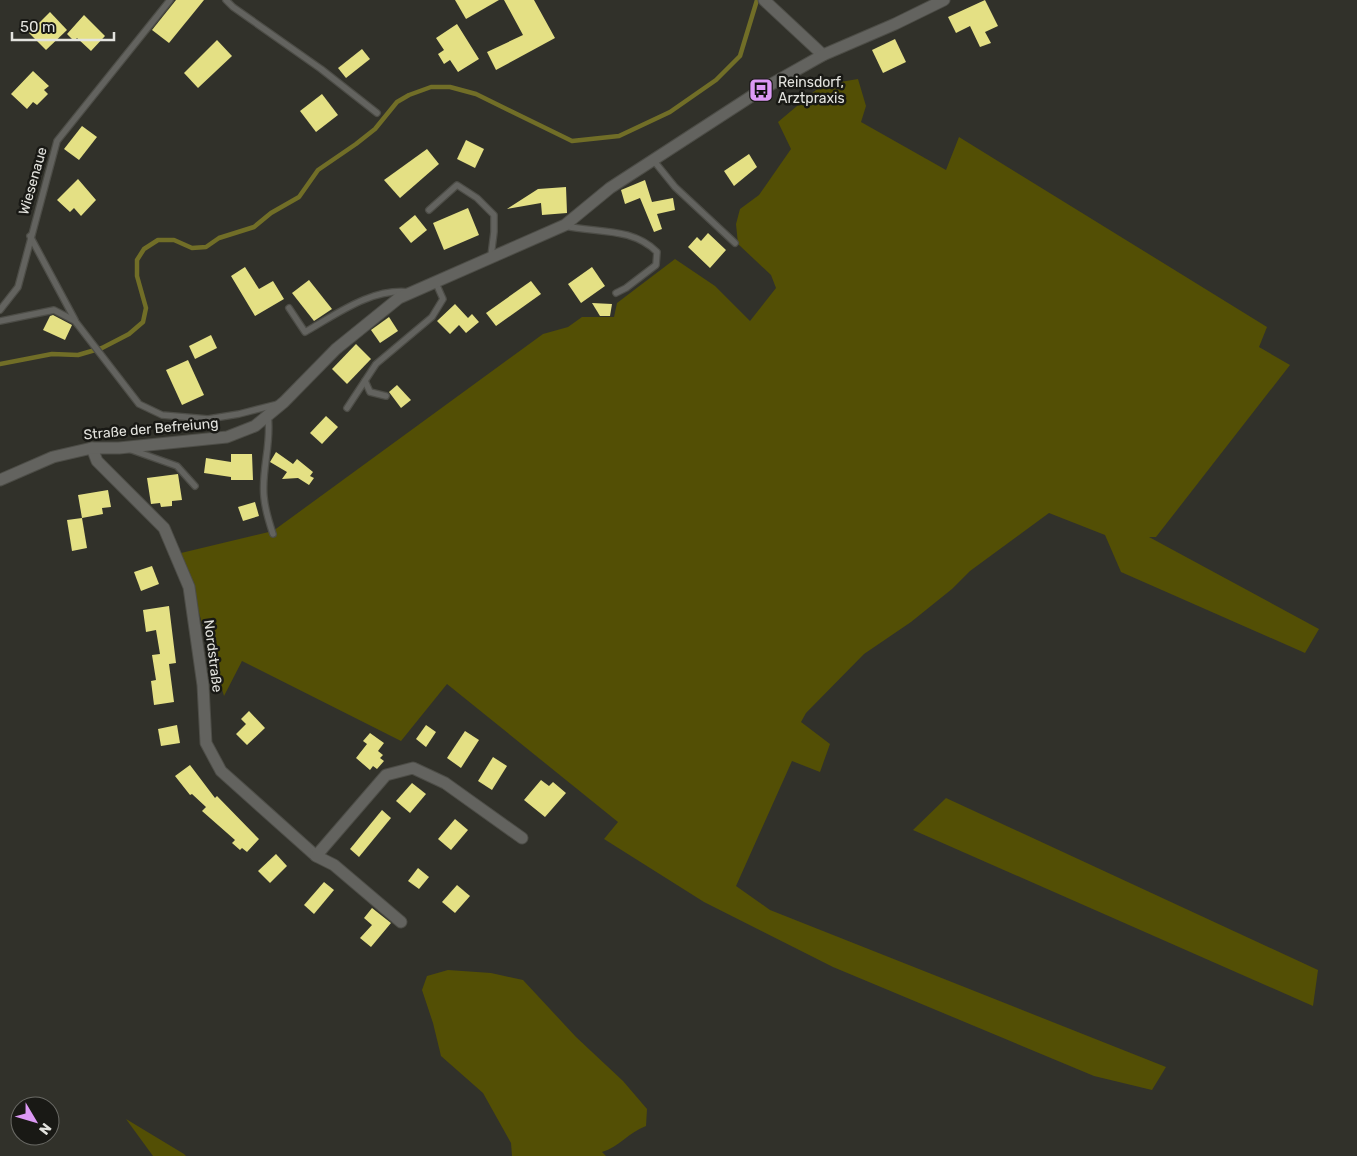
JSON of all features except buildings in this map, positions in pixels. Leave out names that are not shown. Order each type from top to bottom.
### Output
[{"type":"street","name":"Straße der Befreiung","points":[[0,480],[52,457],[92,448],[127,447],[227,437],[255,426],[284,402],[336,349],[399,298],[565,225],[610,188],[761,90],[823,55],[896,24],[944,0]]},
{"type":"street","points":[[764,1],[823,55]]},
{"type":"street","name":"Nordstraße","points":[[92,448],[97,461],[164,528],[189,587],[203,686],[206,743],[221,771],[316,856],[334,865],[401,922]]},
{"type":"street","points":[[316,856],[386,775],[413,768],[444,783],[522,838]]},
{"type":"lane","name":"Wiesenaue","points":[[0,310],[18,287],[30,236],[57,141],[170,0]]},
{"type":"lane","points":[[226,0],[233,7],[321,68],[377,113]]},
{"type":"lane","points":[[654,161],[675,187],[735,243]]},
{"type":"lane","points":[[429,210],[457,185],[477,198],[494,215],[491,256]]},
{"type":"lane","points":[[565,225],[637,237],[656,252],[656,265],[626,288],[616,293]]},
{"type":"lane","points":[[30,236],[75,321],[139,404],[162,415],[208,418],[239,414],[284,402]]},
{"type":"lane","points":[[347,408],[376,364],[432,318],[443,299],[435,281]]},
{"type":"lane","points":[[288,308],[305,332],[363,299],[394,290],[413,292]]},
{"type":"lane","points":[[0,321],[54,310],[75,321]]},
{"type":"lane","points":[[365,381],[370,392],[386,396]]},
{"type":"lane","points":[[268,416],[270,432],[264,496],[273,534]]},
{"type":"lane","points":[[127,447],[133,452],[152,456],[176,466],[194,486]]},
{"type":"shaded area","points":[[858,79],[866,106],[861,122],[946,170],[959,137],[1267,327],[1259,347],[1290,365],[1156,537],[1149,537],[1319,629],[1305,653],[1121,572],[1105,535],[1049,513],[970,571],[952,589],[911,622],[864,654],[806,713],[801,722],[830,744],[820,772],[792,761],[736,886],[770,910],[1166,1067],[1152,1090],[1094,1076],[833,967],[704,902],[604,839],[618,822],[447,684],[401,741],[242,661],[224,696],[181,553],[273,531],[543,334],[568,327],[582,317],[614,317],[617,303],[675,259],[715,286],[750,321],[776,288],[771,275],[738,244],[736,224],[740,209],[759,195],[791,149],[778,122],[822,85]]},
{"type":"shaded area","points":[[946,798],[1318,970],[1313,1006],[913,830]]},
{"type":"shaded area","points":[[448,970],[491,973],[523,980],[576,1037],[623,1081],[647,1109],[646,1126],[634,1132],[614,1147],[602,1152],[606,1156],[512,1156],[511,1143],[483,1093],[441,1056],[422,990],[427,976]]},
{"type":"shaded area","points":[[126,1119],[184,1154],[186,1156],[153,1156]]},
{"type":"waterway","points":[[0,364],[52,354],[78,355],[102,348],[129,334],[143,322],[146,308],[137,276],[137,260],[144,249],[158,240],[174,240],[192,248],[206,247],[219,238],[254,227],[271,213],[299,197],[318,170],[375,129],[397,102],[409,95],[431,87],[450,87],[476,94],[572,141],[619,136],[670,112],[716,80],[740,56],[757,0]]},
{"type":"place","name":"Reinsdorf, Arztpraxis","points":[[761,90]]}]
